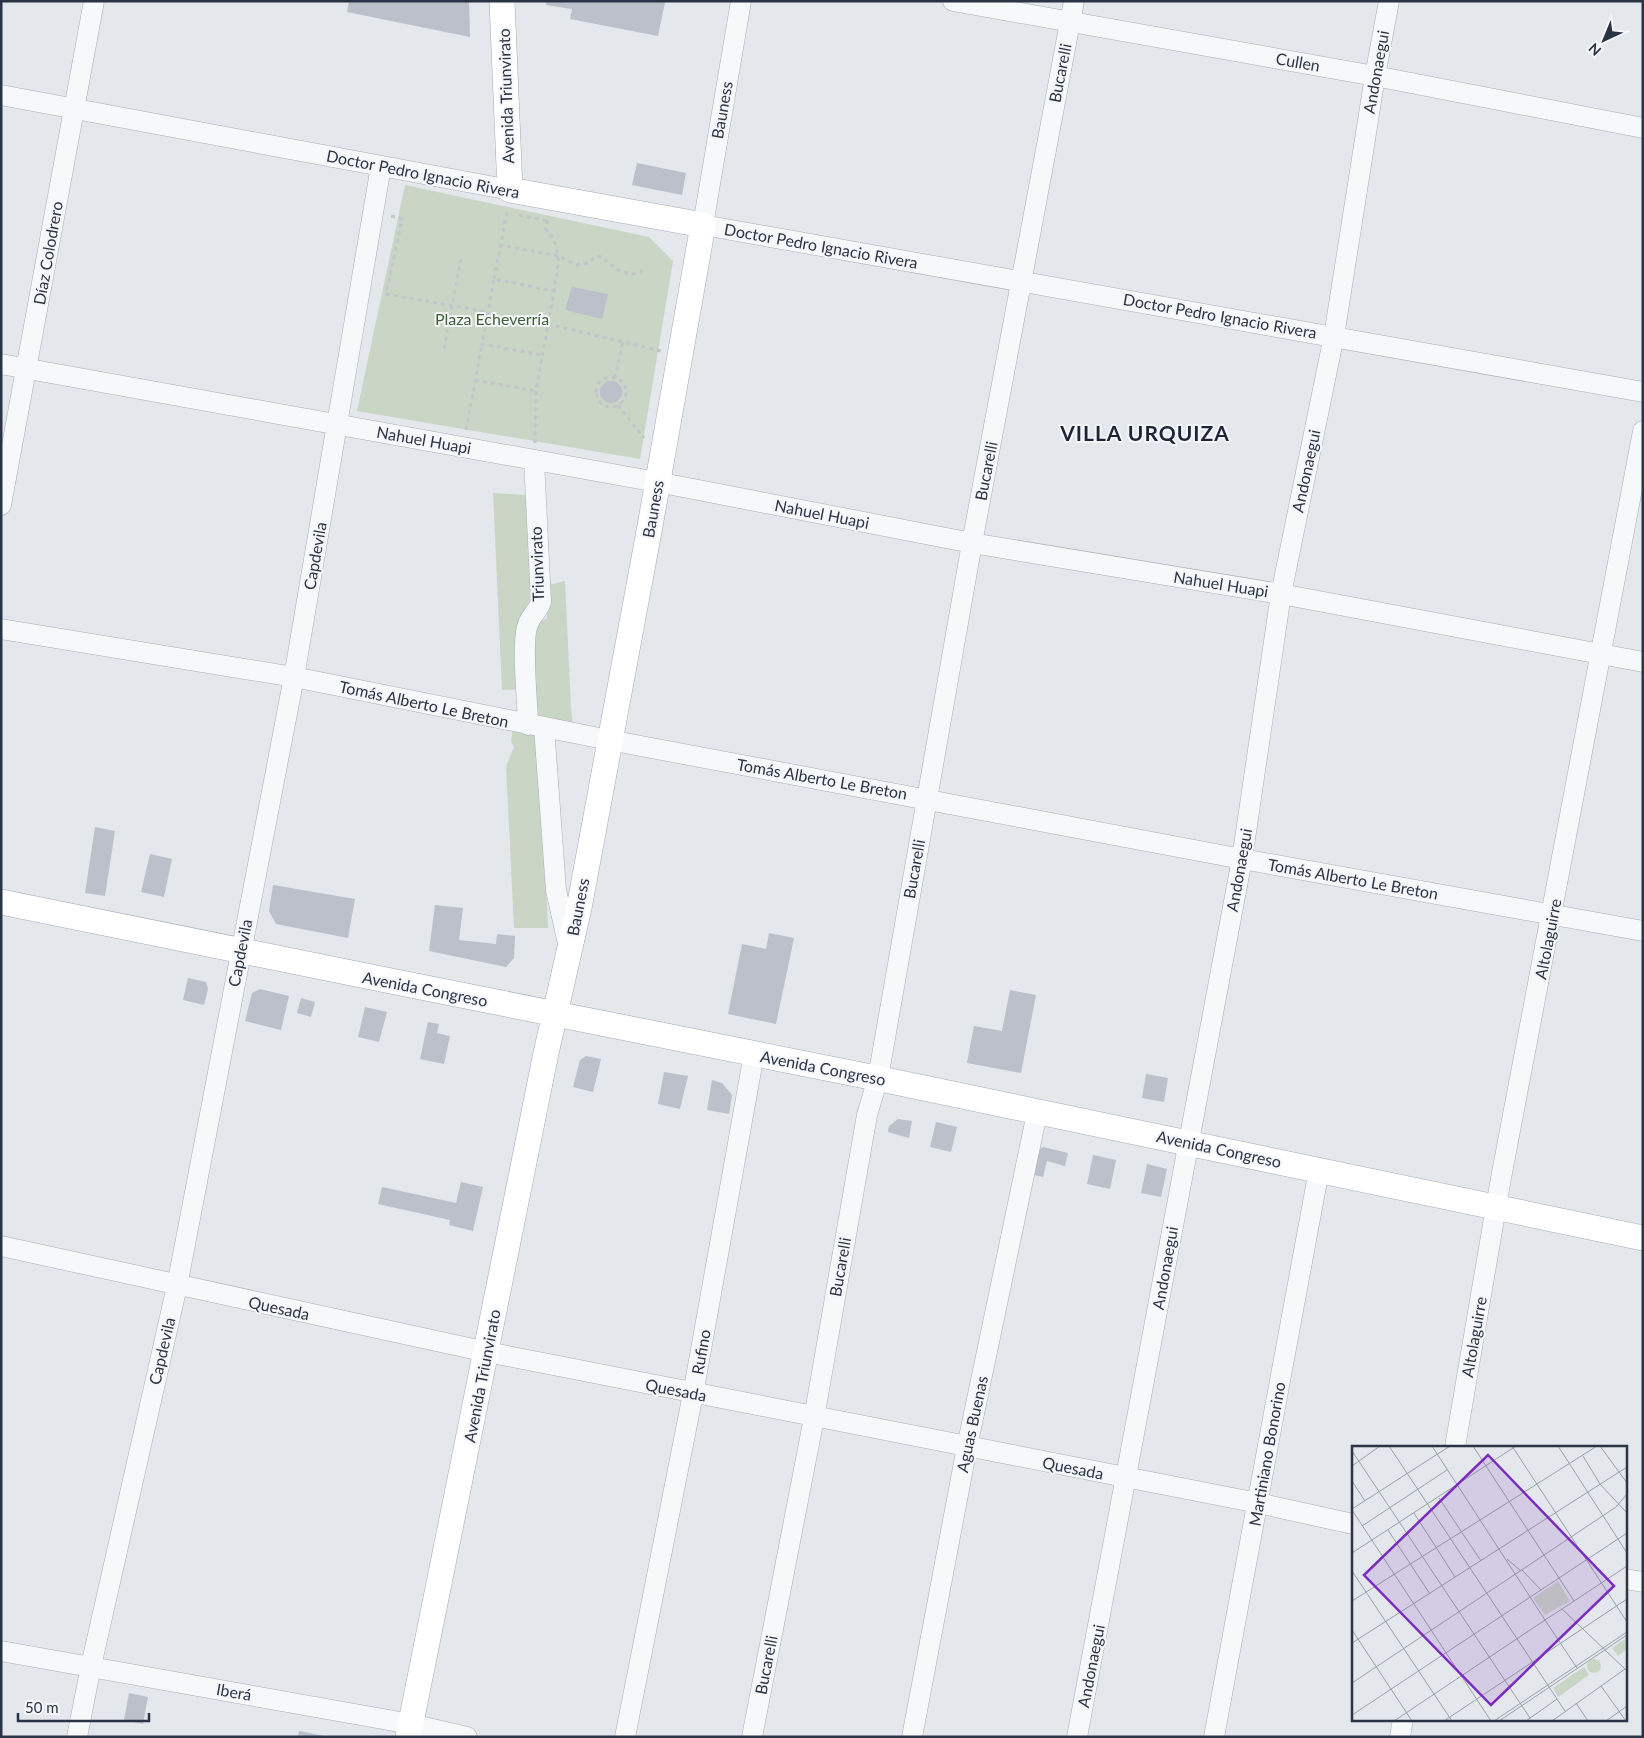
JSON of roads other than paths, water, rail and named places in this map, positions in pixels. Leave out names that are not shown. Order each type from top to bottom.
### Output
[{"type":"main road","name":"Avenida Triunvirato","points":[[502,1],[510,190]]},
{"type":"main road","name":"Doctor Pedro Ignacio Rivera","points":[[510,190],[549,209],[703,225]]},
{"type":"main road","name":"Bauness","points":[[554,1015],[569,950],[609,740],[703,225]]},
{"type":"main road","name":"Avenida Congreso","points":[[1,902],[240,952],[1188,1141],[1497,1209],[1643,1238]]},
{"type":"main road","name":"Avenida Triunvirato","points":[[409,1731],[554,1015]]},
{"type":"street","name":"Díaz Colodrero","points":[[1,505],[94,1]]},
{"type":"street","name":"Bauness","points":[[703,225],[741,1]]},
{"type":"street","name":"Cullen","points":[[953,1],[1375,76],[1643,128]]},
{"type":"street","name":"Bucarelli","points":[[752,1737],[814,1418],[867,1115],[878,1078],[972,542],[1074,1]]},
{"type":"street","name":"Andonaegui","points":[[1078,1737],[1242,859],[1281,594],[1334,336],[1375,76],[1389,1]]},
{"type":"street","name":"Doctor Pedro Ignacio Rivera","points":[[1,96],[510,190]]},
{"type":"street","name":"Capdevila","points":[[77,1737],[91,1666],[177,1286],[294,677],[382,166]]},
{"type":"street","name":"Doctor Pedro Ignacio Rivera","points":[[703,225],[1643,392]]},
{"type":"street","name":"Nahuel Huapi","points":[[1,364],[657,482],[972,542],[1281,594],[1643,662]]},
{"type":"street","name":"Altolaguirre","points":[[1455,1446],[1501,1178],[1643,431]]},
{"type":"street","name":"Triunvirato","points":[[534,460],[541,602],[538,612],[528,622],[525,645],[556,890],[569,950]]},
{"type":"street","name":"Tomás Alberto Le Breton","points":[[1,629],[294,677],[609,740],[1242,859],[1643,931]]},
{"type":"street","name":"Rufino","points":[[625,1737],[693,1394],[754,1054]]},
{"type":"street","name":"Aguas Buenas","points":[[912,1737],[967,1447],[1037,1112]]},
{"type":"street","name":"Martiniano Bonorino","points":[[1214,1737],[1319,1170]]},
{"type":"street","name":"Quesada","points":[[1,1246],[177,1286],[487,1352],[814,1418],[1258,1503],[1352,1524]]},
{"type":"street","points":[[1626,1578],[1643,1582]]},
{"type":"street","name":"Iberá","points":[[1,1651],[91,1666],[409,1731],[467,1737]]},
{"type":"street","points":[[1400,1737],[1403,1720]]},
{"type":"district","name":"VILLA URQUIZA","points":[[1145,434]]},
{"type":"park label","name":"Plaza Echeverría","points":[[492,319]]}]
